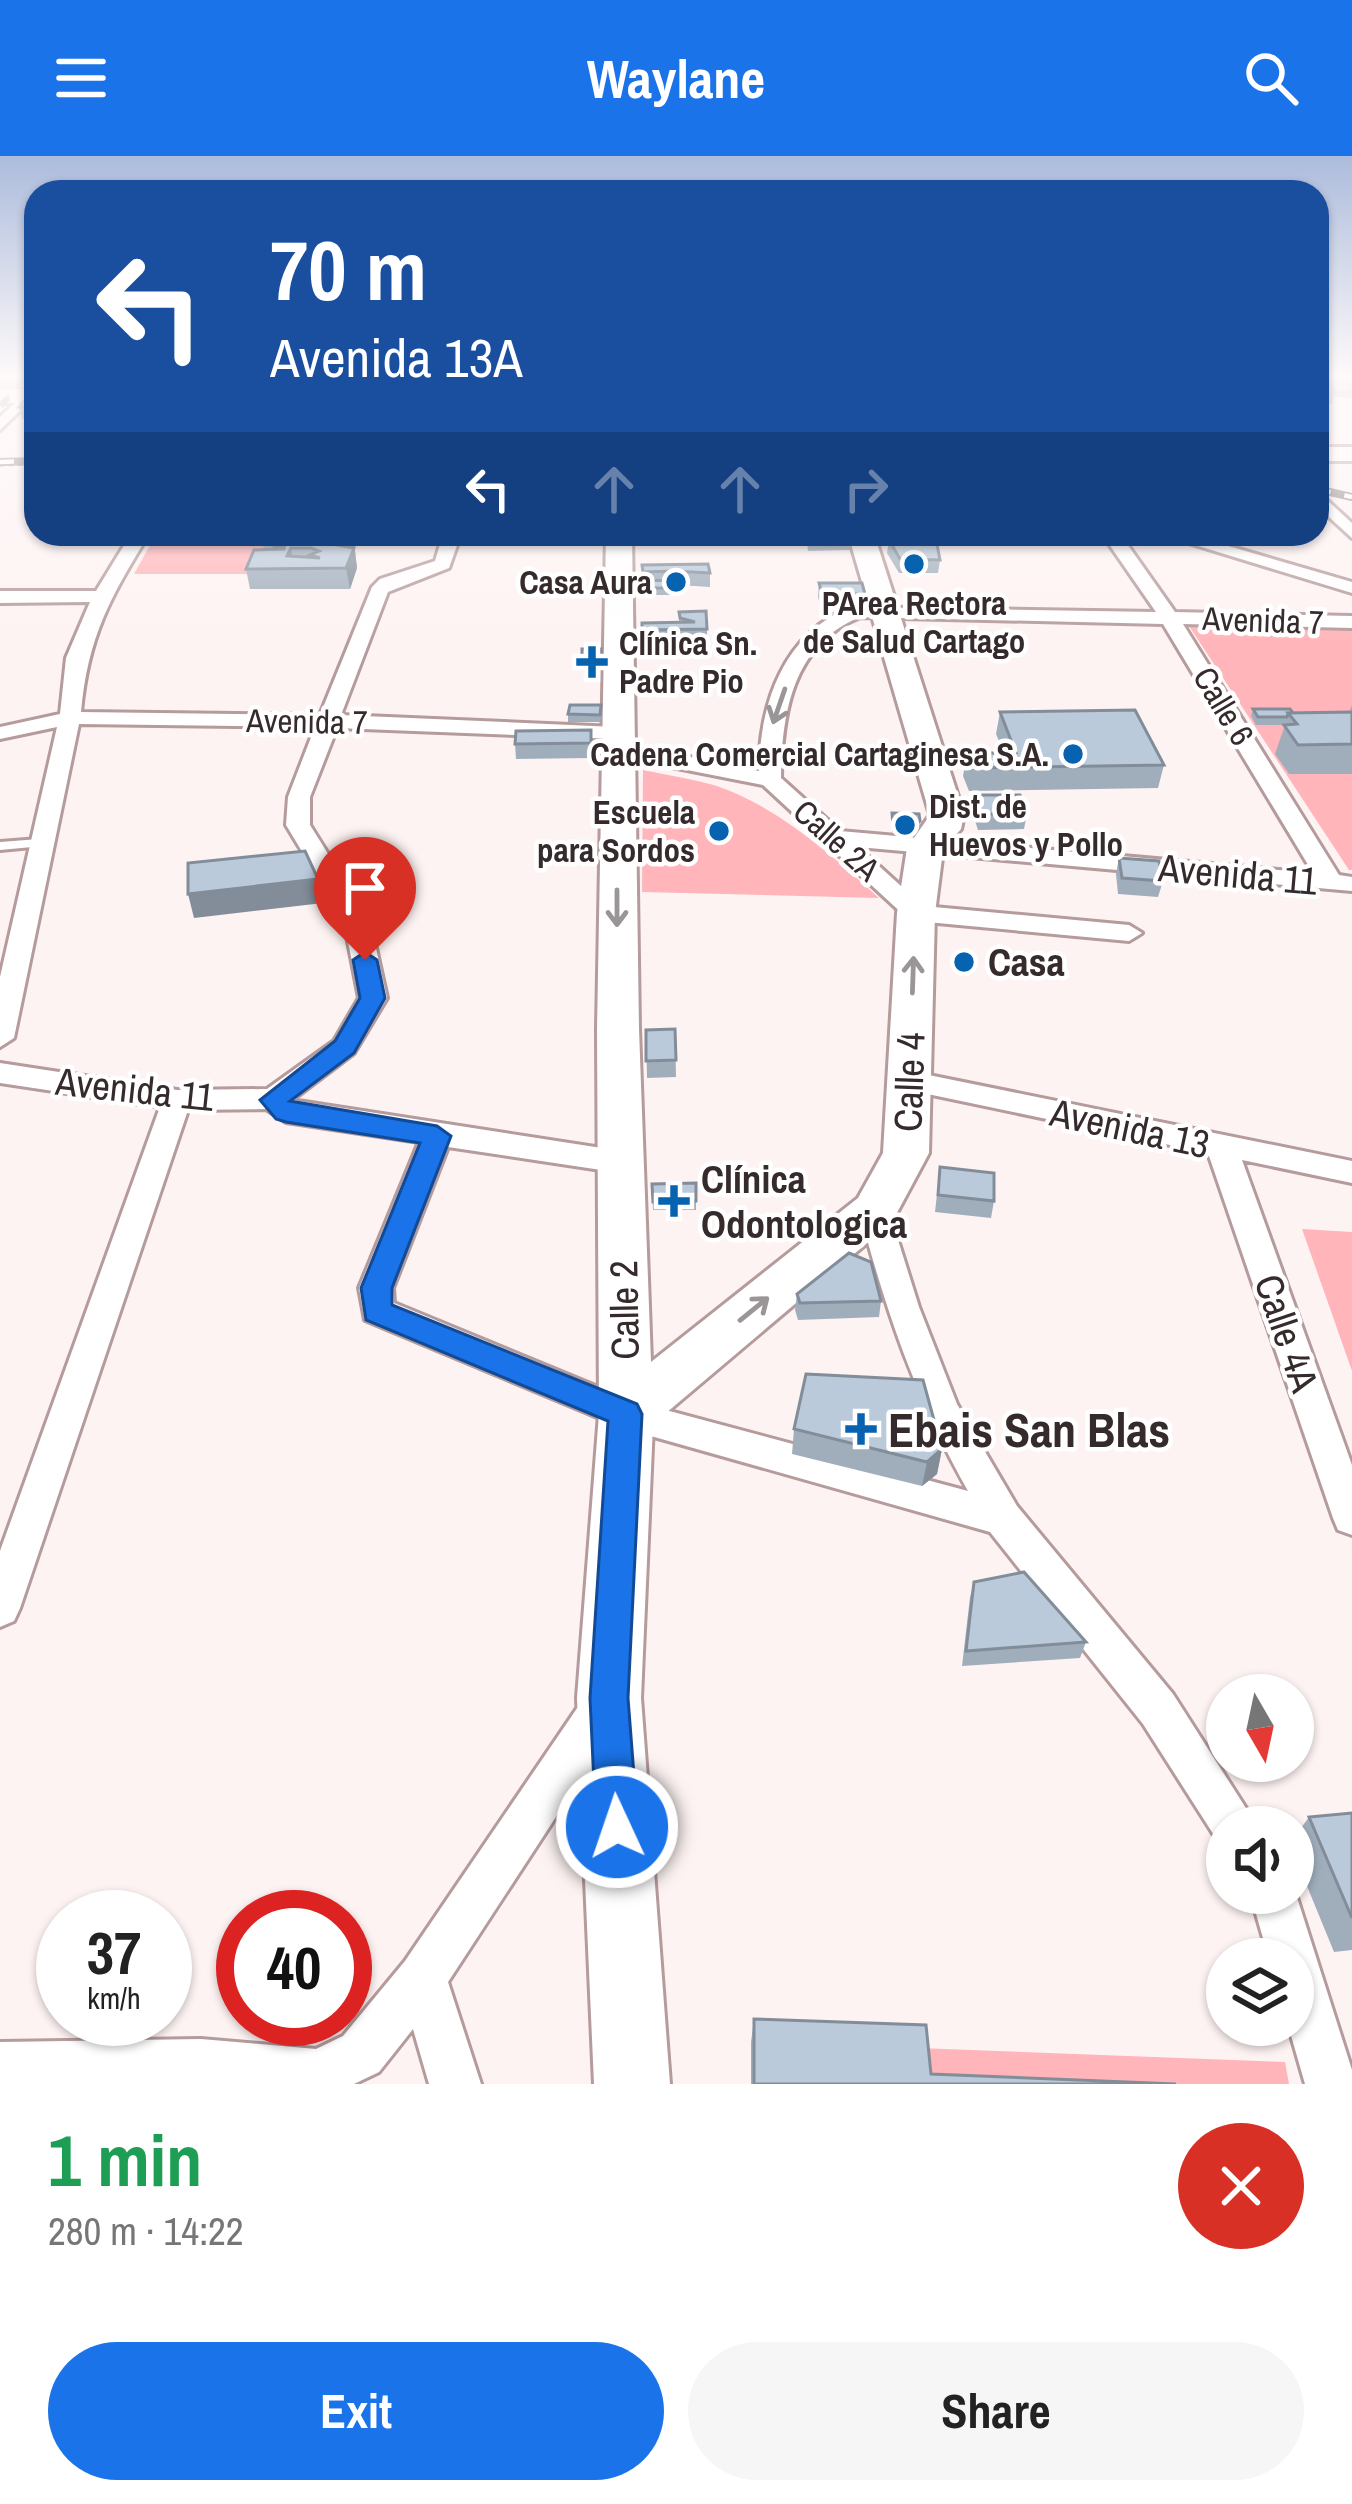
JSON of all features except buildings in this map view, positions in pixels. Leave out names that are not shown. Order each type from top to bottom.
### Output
[{"type":"street","points":[[1329,508],[1352,533]]},
{"type":"street","points":[[0,1038],[70,718],[76,658],[102,596],[133,546]]},
{"type":"street","points":[[274,1100],[344,1047],[373,998],[357,921],[298,825],[299,796],[379,591],[386,583],[443,564],[448,546]]},
{"type":"street","name":"Calle 2","points":[[619,546],[621,1162],[638,1387],[609,1698],[632,2084]]},
{"type":"street","name":"Calle 4","points":[[865,546],[947,815],[943,829],[925,848],[916,913],[906,1153],[875,1210]]},
{"type":"street","name":"Calle 6","points":[[1119,546],[1342,883]]},
{"type":"street","points":[[1209,546],[1352,588]]},
{"type":"street","points":[[0,597],[102,596]]},
{"type":"street","name":"Avenida 7","points":[[886,611],[1352,622]]},
{"type":"street","name":"Calle 2A","points":[[886,611],[838,617],[808,645],[772,721],[770,780],[916,913]]},
{"type":"street","name":"Avenida 7","points":[[0,733],[70,718],[331,721],[616,741],[770,780]]},
{"type":"street","name":"Avenida 11","points":[[838,838],[1342,883]]},
{"type":"street","points":[[916,913],[1129,933]]},
{"type":"street","name":"Avenida 11","points":[[0,1073],[177,1100],[274,1100],[286,1112],[621,1162]]},
{"type":"street","name":"Avenida 13","points":[[909,1081],[1352,1172]]},
{"type":"street","points":[[0,1608],[177,1100]]},
{"type":"street","points":[[437,1136],[376,1288],[377,1311],[638,1387],[1003,1518]]},
{"type":"street","name":"Calle 4A","points":[[1222,1148],[1352,1518]]},
{"type":"street","points":[[638,1387],[875,1210],[902,1307],[941,1409],[1003,1518],[1158,1709],[1221,1806]]},
{"type":"street","points":[[0,2067],[201,2064],[318,2075],[361,2054],[422,1978],[609,1698]]},
{"type":"street","points":[[422,1978],[455,2084]]},
{"type":"street","points":[[1314,2028],[1331,2084]]},
{"type":"lane","points":[[0,846],[39,843]]},
{"type":"shaded area","points":[[149,546],[271,546],[249,574],[134,574]]},
{"type":"shaded area","points":[[1189,626],[1352,629],[1352,870],[1349,870]]},
{"type":"shaded area","name":"Escuela para Sordos","points":[[643,770],[717,786],[761,806],[823,849],[879,898],[642,892]]},
{"type":"shaded area","points":[[1302,1229],[1352,1232],[1352,1371]]},
{"type":"shaded area","points":[[918,2048],[1285,2062],[1289,2084],[921,2084]]},
{"type":"railway","points":[[1329,492],[1352,497]]},
{"type":"place","name":"PArea Rectora de Salud Cartago","points":[[914,564]]},
{"type":"place","name":"Casa Aura","points":[[676,582]]},
{"type":"place","name":"Clínica Sn. Padre Pio","points":[[592,662]]},
{"type":"place","name":"Cadena Comercial Cartaginesa S.A.","points":[[1073,754]]},
{"type":"place","name":"Dist. de Huevos y Pollo","points":[[905,825]]},
{"type":"place","name":"Escuela para Sordos","points":[[719,831]]},
{"type":"place","name":"Casa","points":[[964,962]]},
{"type":"place","name":"Clínica Odontologica","points":[[674,1201]]},
{"type":"place","name":"Ebais San Blas","points":[[861,1429]]},
{"type":"route","points":[[365,960],[373,998],[344,1047],[274,1100],[286,1112],[437,1136],[376,1288],[377,1311],[407,1328],[626,1414],[609,1698],[617,1827]]}]
